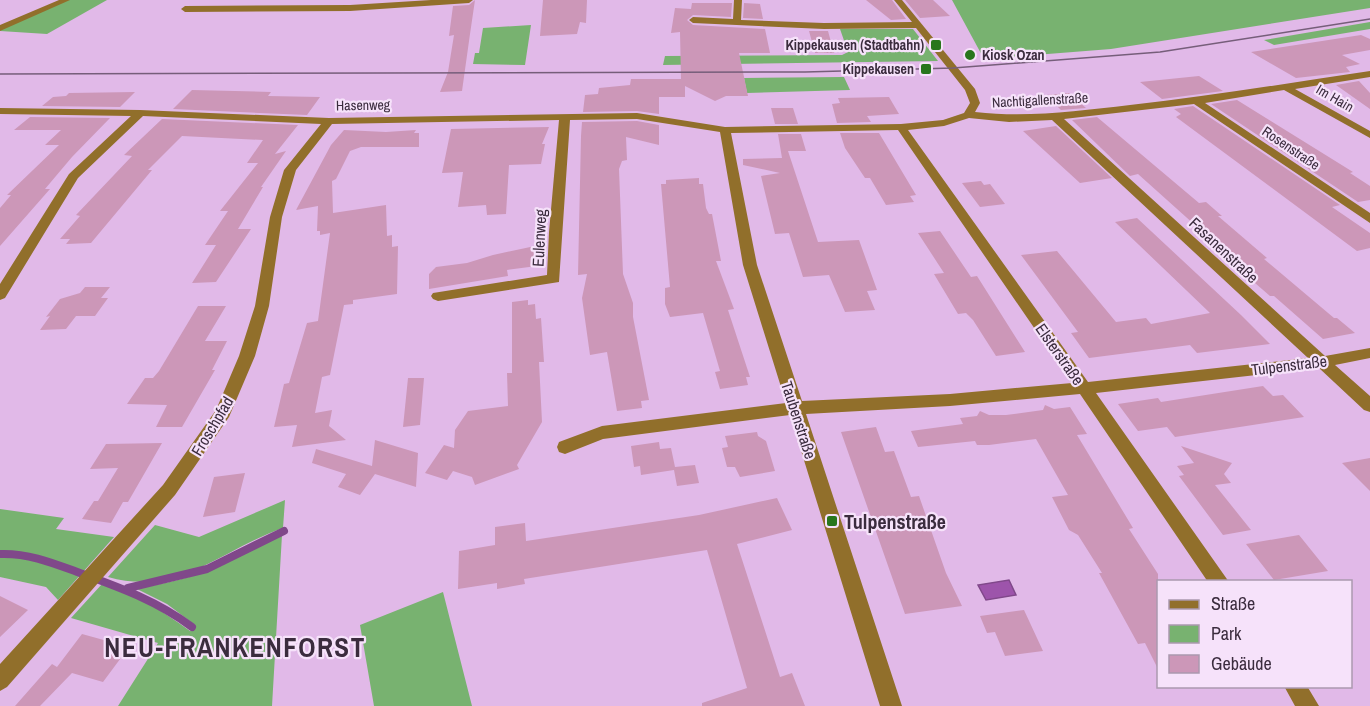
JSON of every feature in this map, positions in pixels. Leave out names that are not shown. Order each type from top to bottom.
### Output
[{"type":"street","points":[[0,28],[66,0]]},
{"type":"street","points":[[185,9],[350,8],[469,0]]},
{"type":"street","points":[[737,21],[738,0]]},
{"type":"street","points":[[898,0],[970,89],[975,103],[968,115]]},
{"type":"street","points":[[693,20],[824,26],[920,25]]},
{"type":"street","name":"Nachtigallenstraße","points":[[725,130],[901,127],[944,123],[968,115],[1010,119],[1055,117],[1196,101],[1370,74]]},
{"type":"street","name":"Im Hain","points":[[1285,87],[1370,135]]},
{"type":"street","name":"Rosenstraße","points":[[1196,101],[1370,219]]},
{"type":"street","name":"Hasenweg","points":[[0,111],[140,113],[329,121],[637,116],[725,130]]},
{"type":"street","points":[[0,295],[73,176],[140,113]]},
{"type":"street","name":"Eulenweg","points":[[438,296],[554,279],[555,232],[565,117]]},
{"type":"street","name":"Fasanenstraße","points":[[1055,117],[1370,406]]},
{"type":"street","name":"Froschpfad","points":[[0,680],[169,490],[224,412],[248,356],[262,306],[276,217],[290,170],[329,121]]},
{"type":"street","name":"Elsterstraße","points":[[901,127],[1219,580]]},
{"type":"street","name":"Taubenstraße","points":[[725,130],[750,265],[891,706]]},
{"type":"street","name":"Tulpenstraße","points":[[565,447],[602,433],[795,408],[1084,388],[1322,362],[1370,353]]},
{"type":"street","points":[[1295,688],[1308,706]]},
{"type":"green space","points":[[62,0],[107,0],[47,34],[0,31],[0,26]]},
{"type":"green space","points":[[952,0],[1370,0],[1370,8],[1111,49],[984,59]]},
{"type":"green space","points":[[1370,22],[1370,29],[1274,45],[1264,40]]},
{"type":"green space","points":[[531,25],[525,65],[473,64],[475,53],[479,53],[483,28]]},
{"type":"green space","points":[[840,29],[913,29],[938,61],[663,65],[665,56],[842,55],[848,52]]},
{"type":"green space","points":[[844,77],[850,90],[747,93],[744,78]]},
{"type":"green space","points":[[285,500],[283,528],[199,568],[157,581],[133,581],[108,577],[155,525],[199,537]]},
{"type":"green space","points":[[0,509],[64,518],[56,529],[114,537],[58,600],[46,587],[0,577]]},
{"type":"green space","points":[[282,535],[272,706],[118,706],[158,643],[71,618],[102,584],[148,603],[190,631],[195,625],[167,604],[137,589],[199,574]]},
{"type":"green space","points":[[443,592],[472,706],[374,706],[360,625]]},
{"type":"shaded area","points":[[1009,580],[1016,595],[986,600],[978,585]]},
{"type":"building","points":[[475,0],[462,91],[440,92],[448,72],[454,35],[449,36],[453,6],[469,5]]},
{"type":"building","points":[[543,0],[587,0],[586,23],[580,22],[577,34],[540,36]]},
{"type":"building","points":[[866,0],[892,0],[906,19],[891,20]]},
{"type":"building","points":[[905,0],[933,0],[950,16],[920,18]]},
{"type":"building","points":[[692,3],[732,3],[731,17],[693,15],[687,20],[693,25],[765,29],[770,53],[739,53],[748,96],[726,96],[715,101],[685,86],[685,97],[659,97],[659,114],[637,111],[583,112],[585,95],[598,94],[599,88],[630,85],[631,79],[681,79],[680,32],[671,33],[675,8],[691,9]]},
{"type":"building","points":[[744,3],[760,4],[763,19],[743,18]]},
{"type":"building","points":[[809,31],[828,31],[834,53],[815,53]]},
{"type":"building","points":[[1361,35],[1370,39],[1370,50],[1342,55],[1360,64],[1346,67],[1350,72],[1296,78],[1251,52]]},
{"type":"building","points":[[1199,76],[1223,91],[1162,99],[1140,82]]},
{"type":"building","points":[[1359,81],[1370,93],[1370,109],[1336,85]]},
{"type":"building","points":[[192,90],[271,92],[268,96],[320,97],[307,115],[173,109]]},
{"type":"building","points":[[135,92],[120,107],[42,106],[53,97],[66,96],[69,93]]},
{"type":"building","points":[[1069,93],[1086,108],[1061,110],[1046,95]]},
{"type":"building","points":[[889,97],[899,114],[867,116],[871,122],[837,123],[832,104],[840,103],[838,98]]},
{"type":"building","points":[[1237,100],[1353,172],[1350,173],[1370,186],[1370,200],[1358,202],[1211,104]]},
{"type":"building","points":[[1193,106],[1340,205],[1332,207],[1370,233],[1370,248],[1357,251],[1176,117],[1181,114],[1174,109]]},
{"type":"building","points":[[771,108],[793,108],[798,124],[775,124]]},
{"type":"building","points":[[30,117],[110,118],[72,157],[45,189],[50,189],[0,246],[0,208],[11,195],[7,195],[59,145],[45,145],[61,130],[14,130]]},
{"type":"building","points":[[1097,117],[1199,203],[1206,202],[1222,216],[1218,216],[1267,258],[1264,259],[1355,333],[1323,339],[1274,296],[1270,296],[1210,244],[1215,243],[1138,174],[1130,176],[1072,120]]},
{"type":"building","points":[[162,119],[298,125],[275,154],[286,151],[261,187],[263,187],[238,229],[251,229],[216,282],[192,283],[216,245],[205,245],[228,211],[220,211],[258,163],[247,163],[263,140],[182,136],[148,170],[152,170],[91,243],[66,244],[70,239],[60,239],[80,216],[76,215],[132,156],[124,155]]},
{"type":"building","points":[[637,121],[659,125],[659,145],[626,137],[627,160],[622,161],[619,169],[623,274],[633,303],[633,317],[649,400],[641,401],[642,408],[617,411],[607,352],[590,355],[582,298],[587,274],[578,275],[581,136],[582,122]]},
{"type":"building","points":[[1056,126],[1112,178],[1080,183],[1023,131]]},
{"type":"building","points":[[549,127],[542,144],[545,144],[541,164],[509,165],[506,214],[487,215],[486,205],[458,207],[463,172],[442,173],[451,129]]},
{"type":"building","points":[[344,130],[386,132],[416,130],[414,133],[419,133],[419,147],[361,147],[350,151],[336,179],[332,181],[333,213],[386,205],[387,236],[392,235],[392,247],[398,246],[397,294],[353,300],[353,304],[344,305],[330,375],[322,377],[315,413],[332,410],[329,426],[346,440],[292,447],[297,425],[274,427],[284,384],[289,383],[307,323],[318,321],[330,233],[320,235],[320,231],[317,231],[318,206],[296,210],[331,145]]},
{"type":"building","points":[[840,133],[879,133],[916,195],[910,196],[914,202],[886,205],[870,178],[865,178],[845,148]]},
{"type":"building","points":[[778,134],[801,134],[806,151],[788,151],[818,242],[859,240],[877,290],[867,291],[875,310],[845,312],[829,275],[803,277],[789,233],[775,234],[761,176],[780,173],[743,165],[743,159],[782,158]]},
{"type":"building","points":[[699,178],[699,184],[703,184],[706,208],[709,214],[712,214],[721,261],[716,261],[734,309],[728,310],[750,377],[746,377],[748,385],[720,389],[715,372],[720,371],[703,313],[670,317],[665,304],[665,288],[670,287],[661,184],[666,184],[666,180]]},
{"type":"building","points":[[981,181],[984,185],[990,184],[1005,204],[980,207],[962,183]]},
{"type":"building","points":[[1137,218],[1270,344],[1197,353],[1190,345],[1089,358],[1071,333],[1078,332],[1021,255],[1057,251],[1116,322],[1146,318],[1151,324],[1210,313],[1115,222]]},
{"type":"building","points":[[940,231],[971,277],[977,276],[1025,352],[996,356],[973,320],[966,313],[958,314],[934,274],[944,273],[918,233]]},
{"type":"building","points":[[535,246],[537,266],[507,270],[508,276],[429,289],[429,274],[436,267],[467,263]]},
{"type":"building","points":[[85,287],[110,287],[101,298],[108,298],[95,316],[76,316],[66,329],[40,330],[50,316],[46,317],[60,299],[80,293]]},
{"type":"building","points":[[528,300],[528,305],[535,304],[536,319],[541,318],[544,362],[539,362],[542,422],[517,465],[519,469],[475,485],[472,477],[453,471],[447,480],[425,473],[444,445],[454,448],[455,430],[468,411],[508,406],[507,373],[512,373],[512,302]]},
{"type":"building","points":[[198,306],[226,306],[205,341],[227,341],[212,370],[215,370],[182,427],[156,427],[167,405],[127,404],[145,378],[153,378],[159,371]]},
{"type":"building","points":[[408,378],[424,378],[420,425],[403,427]]},
{"type":"building","points":[[1263,386],[1273,396],[1283,395],[1304,417],[1175,437],[1167,427],[1138,431],[1118,404],[1158,398],[1161,402]]},
{"type":"building","points":[[1045,405],[1054,409],[1070,407],[1087,434],[1077,435],[1133,528],[1129,529],[1158,574],[1157,667],[1145,643],[1138,644],[1099,573],[1102,573],[1078,535],[1069,530],[1052,497],[1068,495],[1036,439],[989,445],[977,445],[975,441],[918,447],[911,431],[963,424],[960,418],[977,416],[980,411],[989,415],[1006,415],[1043,410]]},
{"type":"building","points":[[876,427],[885,452],[894,451],[911,497],[919,496],[946,573],[962,606],[905,614],[841,432]]},
{"type":"building","points":[[757,432],[758,436],[766,441],[775,471],[740,477],[735,467],[727,467],[722,448],[728,447],[725,436]]},
{"type":"building","points":[[375,440],[418,453],[416,487],[375,474],[360,495],[338,487],[346,474],[312,463],[316,449],[372,466]]},
{"type":"building","points":[[659,442],[660,449],[671,448],[675,467],[695,465],[699,483],[677,486],[674,470],[641,475],[640,466],[634,467],[631,446]]},
{"type":"building","points":[[162,443],[128,502],[123,502],[111,523],[82,519],[94,501],[98,501],[118,468],[90,469],[106,444]]},
{"type":"building","points":[[1181,446],[1232,463],[1224,474],[1231,483],[1215,485],[1251,530],[1223,535],[1179,476],[1184,475],[1177,466],[1194,463]]},
{"type":"building","points":[[1370,458],[1370,491],[1342,463]]},
{"type":"building","points":[[245,473],[235,512],[203,517],[214,477]]},
{"type":"building","points":[[777,498],[792,530],[737,544],[780,677],[792,673],[805,706],[702,706],[702,703],[747,688],[707,550],[524,579],[525,584],[497,589],[497,583],[458,589],[459,551],[495,545],[495,527],[525,523],[526,541],[699,515]]},
{"type":"building","points":[[1299,535],[1328,571],[1274,580],[1246,544]]},
{"type":"building","points":[[0,596],[28,610],[0,637]]},
{"type":"building","points":[[1024,610],[1043,651],[1005,656],[995,632],[987,633],[980,616]]},
{"type":"building","points":[[82,634],[129,647],[103,682],[72,673],[40,706],[15,706],[52,664],[57,667]]},
{"type":"waterway","points":[[128,588],[207,569],[284,531]]},
{"type":"waterway","points":[[0,554],[41,559],[110,584],[152,602],[192,627]]},
{"type":"tram line","points":[[0,74],[805,72],[953,68],[1160,52],[1370,19]]},
{"type":"place","name":"Kippekausen (Stadtbahn)","points":[[936,45]]},
{"type":"place","name":"Kiosk Ozan","points":[[970,55]]},
{"type":"place","name":"Kippekausen","points":[[926,69]]},
{"type":"place","name":"Tulpenstraße","points":[[832,521]]},
{"type":"district","name":"NEU-FRANKENFORST","points":[[235,647]]}]
